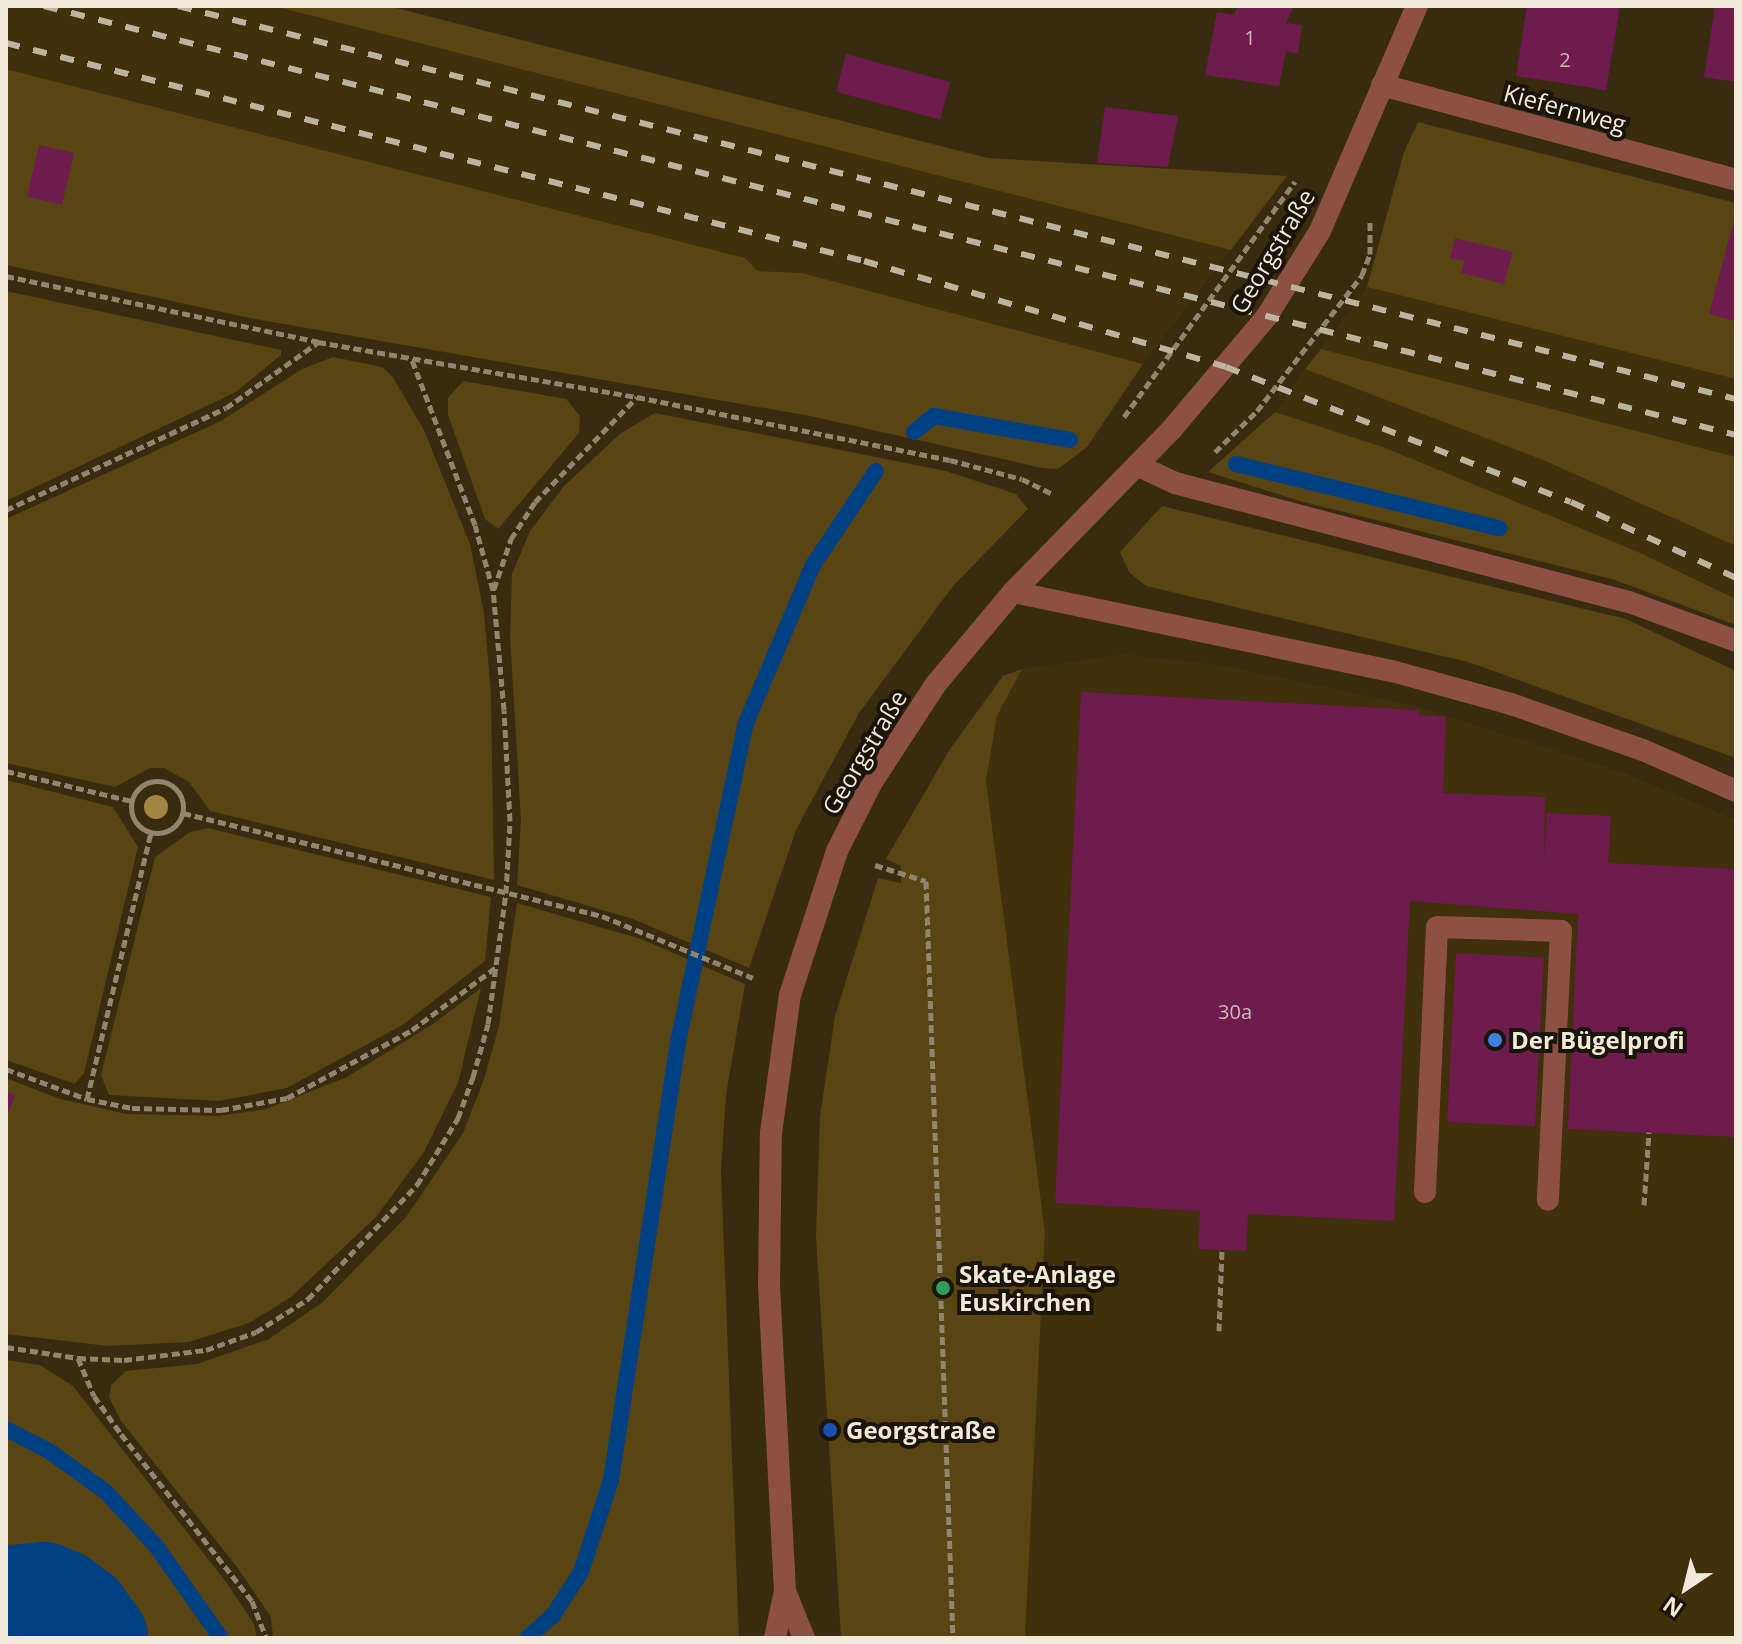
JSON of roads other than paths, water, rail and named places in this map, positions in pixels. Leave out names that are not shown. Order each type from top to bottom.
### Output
[{"type":"street","name":"Georgstraße","points":[[775,1638],[785,1591],[768,1272],[771,1133],[790,995],[837,851],[901,734],[1013,592],[1137,465],[1226,367],[1287,285],[1320,231],[1417,6]]},
{"type":"street","name":"Kiefernweg","points":[[1382,85],[1736,180]]},
{"type":"street","points":[[1137,465],[1175,483],[1557,581],[1736,641]]},
{"type":"street","points":[[1013,592],[1392,671],[1511,704],[1643,750],[1736,791]]},
{"type":"street","points":[[1425,1192],[1437,927],[1561,931],[1548,1200]]},
{"type":"street","name":"Georgstraße","points":[[785,1591],[804,1638]]},
{"type":"waterway","points":[[914,432],[934,416],[1070,440]]},
{"type":"waterway","points":[[1236,464],[1499,528]]},
{"type":"waterway","points":[[527,1638],[553,1615],[581,1572],[611,1480],[678,1042],[746,723],[813,565],[876,471]]},
{"type":"waterway","points":[[6,1429],[49,1451],[106,1492],[156,1546],[221,1638]]},
{"type":"waterway","points":[[6,1595],[44,1591],[62,1599],[81,1613],[99,1638]]},
{"type":"railway","points":[[44,6],[1736,435]]},
{"type":"railway","points":[[178,6],[1736,399]]},
{"type":"railway","points":[[6,43],[864,261],[1226,367],[1571,502],[1736,578]]},
{"type":"place","name":"Der Bügelprofi","points":[[1495,1040]]},
{"type":"place","name":"Skate-Anlage Euskirchen","points":[[943,1288]]},
{"type":"place","name":"Georgstraße","points":[[830,1430]]}]
